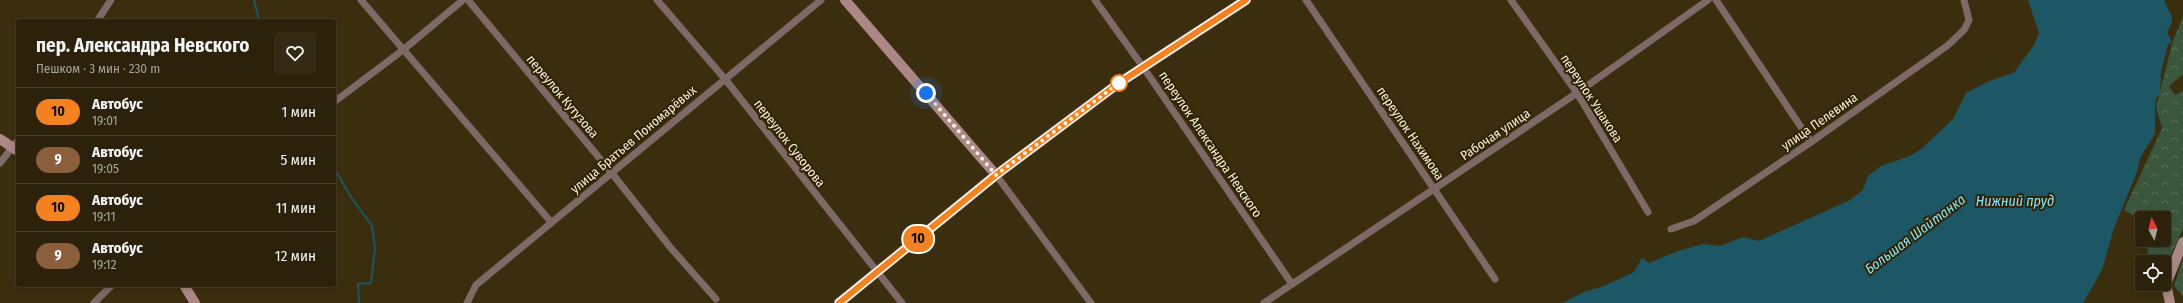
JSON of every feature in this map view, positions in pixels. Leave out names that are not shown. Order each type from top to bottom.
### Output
[{"type":"street","points":[[98,19],[111,0]]},
{"type":"street","points":[[361,0],[551,222]]},
{"type":"street","points":[[336,100],[403,50],[463,0]]},
{"type":"street","name":"переулок Кутузова","points":[[468,0],[611,172],[670,247],[716,299]]},
{"type":"street","name":"переулок Суворова","points":[[657,0],[724,79],[902,303]]},
{"type":"street","name":"улица Братьев Пономарёвых","points":[[467,303],[476,285],[821,0]]},
{"type":"street","points":[[845,0],[996,175],[1091,303]]},
{"type":"street","name":"переулок Александра Невского","points":[[1095,0],[1143,67],[1292,284]]},
{"type":"street","points":[[839,303],[996,175],[1143,67],[1246,0]]},
{"type":"street","name":"переулок Нахимова","points":[[1306,0],[1495,279]]},
{"type":"street","name":"переулок Ушакова","points":[[1511,0],[1577,93],[1648,212]]},
{"type":"street","name":"Рабочая улица","points":[[1264,303],[1577,93],[1708,0]]},
{"type":"street","points":[[1716,0],[1810,142]]},
{"type":"street","name":"улица Пелевина","points":[[1671,229],[1694,221],[1947,46],[1964,30],[1969,20],[1964,0]]},
{"type":"street","points":[[0,140],[16,146],[0,163]]},
{"type":"street","points":[[2170,303],[2166,284],[2183,242]]},
{"type":"street","points":[[94,303],[110,287]]},
{"type":"street","points":[[185,287],[195,303]]},
{"type":"green space","points":[[2183,17],[2183,74],[2169,86],[2175,95],[2183,91],[2183,228],[2171,255],[2148,255],[2147,247],[2171,247],[2171,211],[2135,211],[2135,216],[2124,210],[2162,128],[2156,107],[2173,41]]},
{"type":"green space","points":[[2183,258],[2183,296],[2174,286]]},
{"type":"water","name":"Нижний пруд","points":[[2028,0],[2164,0],[2172,16],[2172,22],[2167,32],[2172,42],[2168,44],[2161,72],[2160,94],[2156,98],[2155,134],[2140,158],[2137,172],[2114,228],[2102,270],[2083,303],[1563,303],[1584,292],[1604,286],[1634,272],[1642,258],[1649,263],[1678,251],[1703,244],[1720,246],[1743,237],[1759,241],[1850,200],[1863,190],[1868,176],[1881,166],[1910,156],[1921,149],[1953,119],[1966,93],[1989,81],[2014,73],[2034,45],[2039,33]]},
{"type":"waterway","points":[[254,0],[259,19]]},
{"type":"waterway","points":[[336,173],[372,226],[375,248],[371,283],[358,284],[359,303]]},
{"type":"bus line","name":"10","points":[[839,303],[996,175],[1119,83],[1246,0]]},
{"type":"route","points":[[926,93],[996,175],[1119,83]]},
{"type":"water label","name":"Большая Шайтанка","points":[[1915,234]]}]
